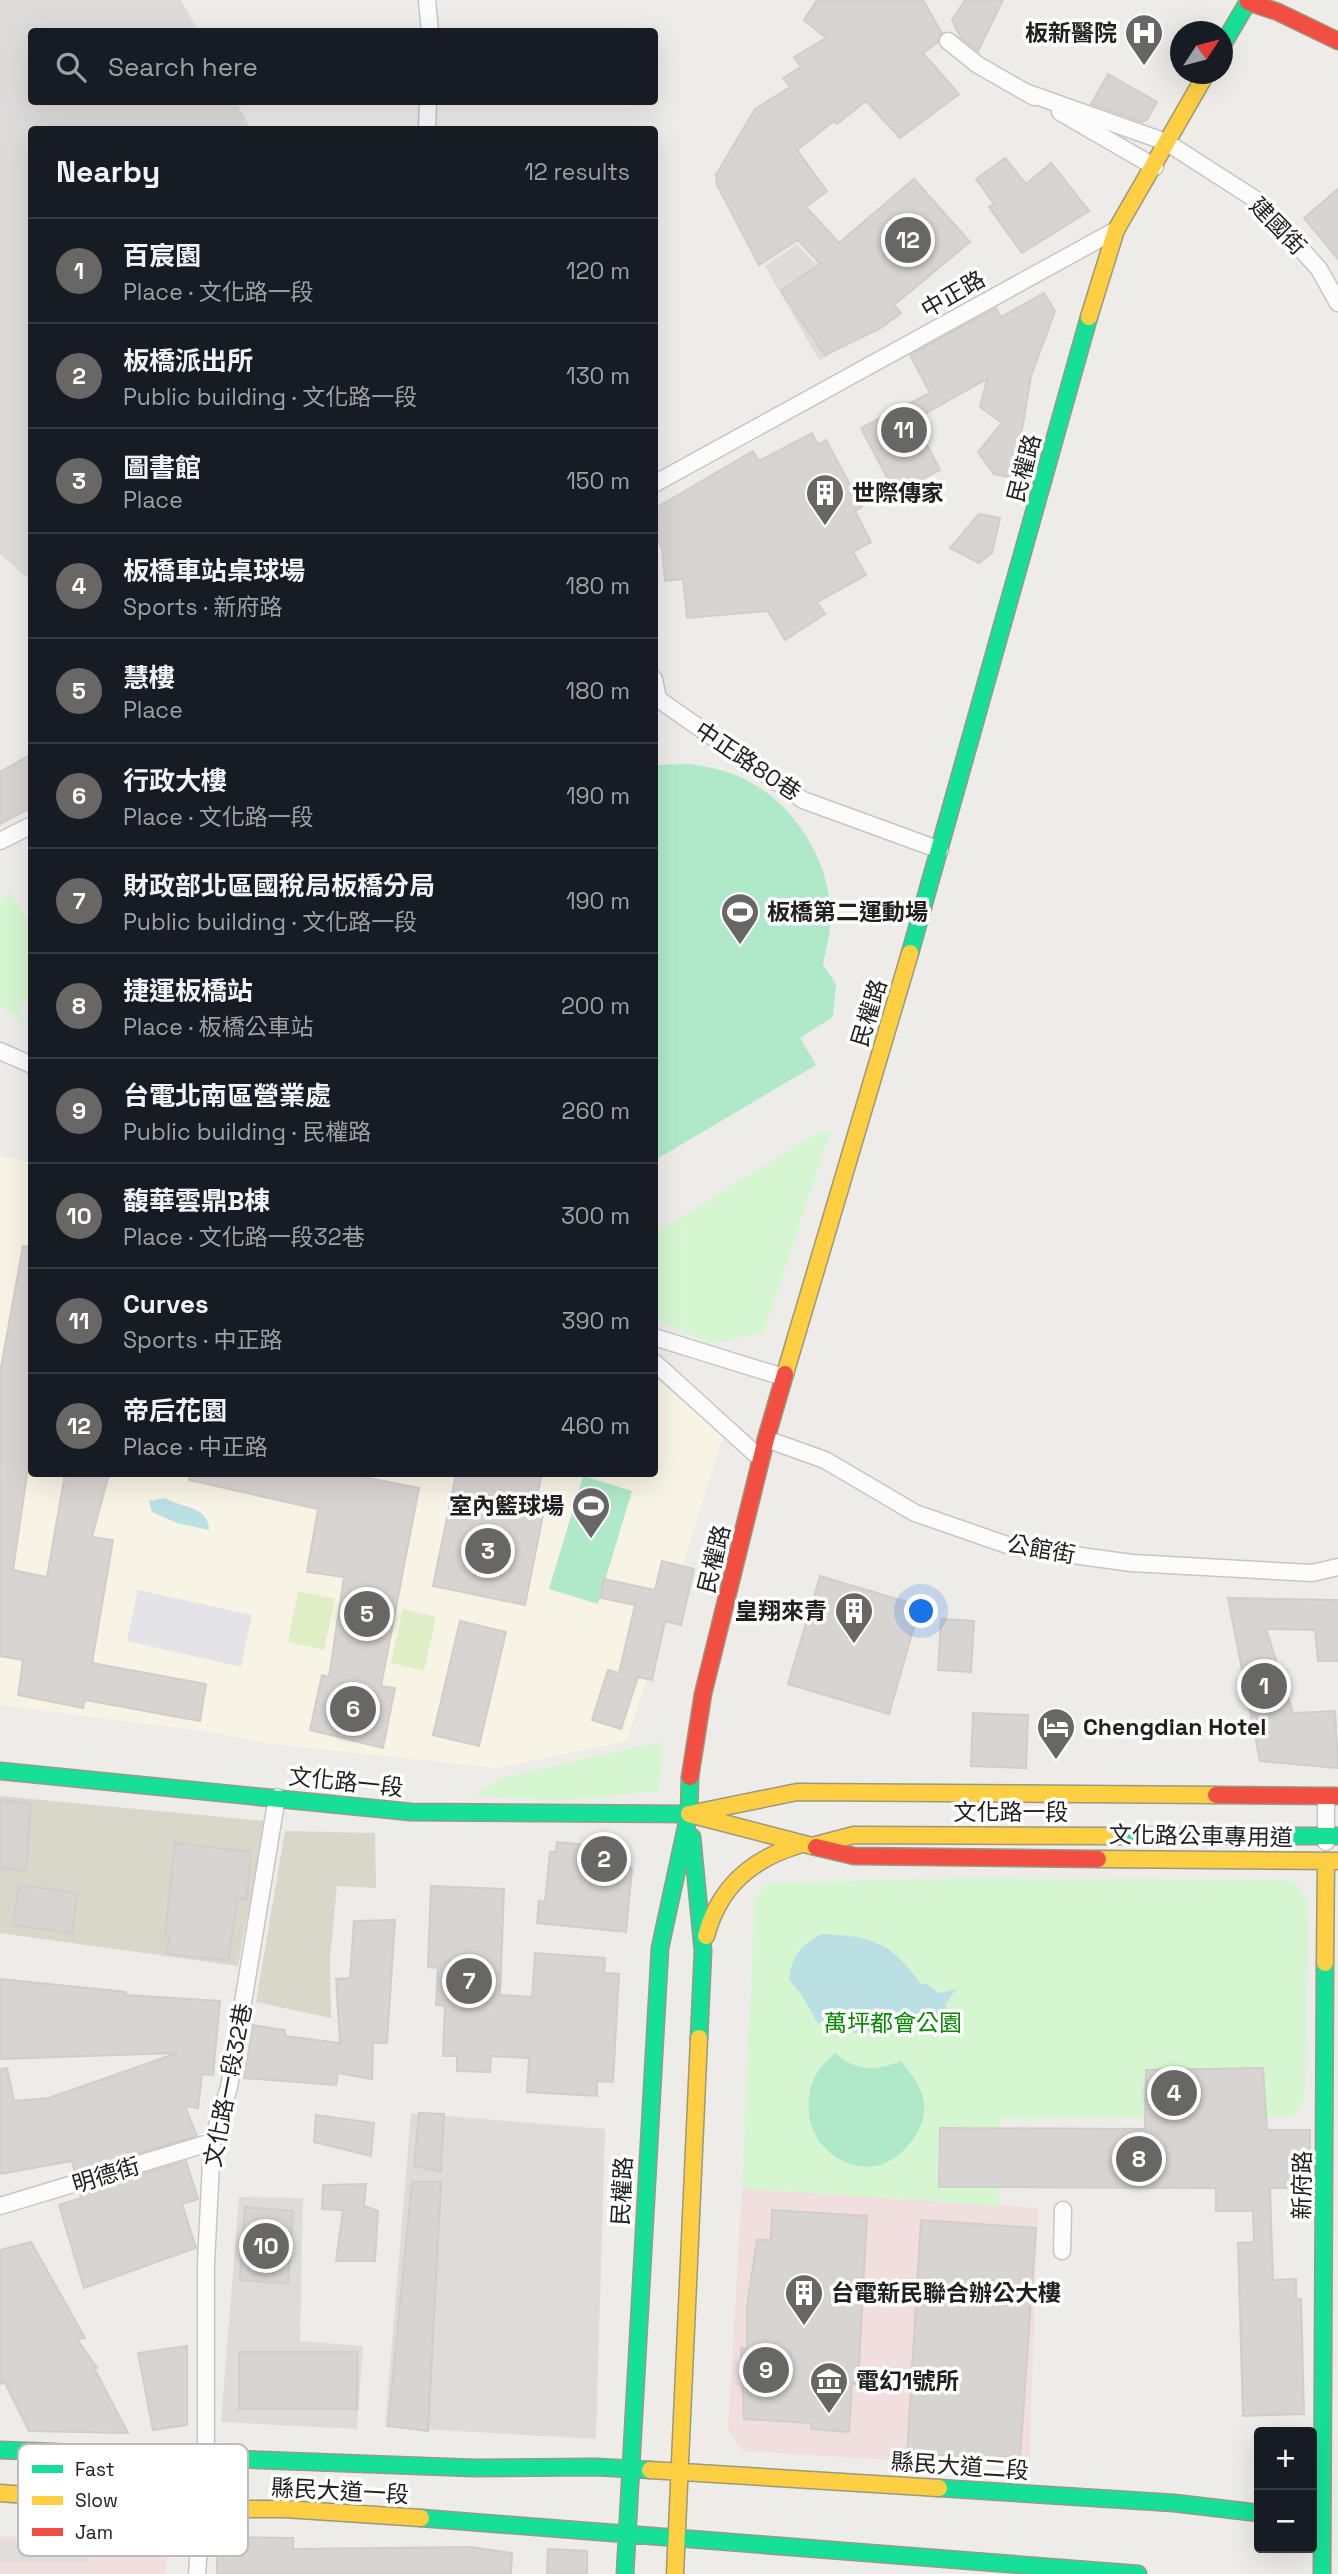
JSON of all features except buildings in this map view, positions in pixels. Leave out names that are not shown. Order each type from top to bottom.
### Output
[{"type":"main road","points":[[1233,27],[1247,1],[1278,12],[1338,41]]},
{"type":"main road","name":"中正路","points":[[1116,230],[1155,167],[1166,142],[1200,84]]},
{"type":"main road","name":"民權路","points":[[675,2574],[703,1951],[689,1814],[690,1760],[703,1694],[783,1377],[940,850],[1116,230]]},
{"type":"main road","name":"文化路一段","points":[[0,1770],[411,1812],[689,1814],[797,1793],[1332,1796]]},
{"type":"main road","name":"民權路","points":[[625,2574],[660,1948],[689,1814]]},
{"type":"main road","name":"文化路一段","points":[[689,1814],[805,1846],[854,1835],[1332,1836]]},
{"type":"main road","points":[[703,1951],[712,1914],[732,1882],[758,1861],[805,1846]]},
{"type":"main road","name":"文化路公車專用道","points":[[805,1846],[854,1856],[1332,1861]]},
{"type":"main road","name":"新府路","points":[[1322,2574],[1332,1861]]},
{"type":"main road","name":"縣民大道一段","points":[[0,2450],[18,2451]]},
{"type":"main road","name":"縣民大道一段","points":[[248,2461],[657,2470]]},
{"type":"main road","name":"縣民大道二段","points":[[657,2470],[1174,2503],[1254,2511]]},
{"type":"main road","name":"縣民大道一段","points":[[0,2493],[18,2494]]},
{"type":"main road","name":"縣民大道一段","points":[[248,2509],[285,2509],[676,2536]]},
{"type":"main road","points":[[676,2536],[1139,2574]]},
{"type":"street","points":[[428,0],[430,28]]},
{"type":"street","points":[[948,41],[978,65],[1155,167]]},
{"type":"street","name":"建國街","points":[[1025,92],[1166,142],[1258,201],[1318,269],[1338,303]]},
{"type":"street","points":[[427,126],[428,105]]},
{"type":"street","name":"中正路","points":[[658,482],[1116,230]]},
{"type":"street","name":"中正路80巷","points":[[658,695],[659,699],[803,800],[940,850]]},
{"type":"street","points":[[0,841],[28,827]]},
{"type":"street","points":[[0,1051],[28,1063]]},
{"type":"street","points":[[658,1339],[783,1377]]},
{"type":"street","points":[[658,1366],[761,1459]]},
{"type":"street","name":"公館街","points":[[766,1439],[825,1460],[915,1513],[1013,1547],[1132,1563],[1311,1573],[1338,1567]]},
{"type":"street","name":"新府路","points":[[1332,1796],[1332,1861]]},
{"type":"street","name":"文化路一段32巷","points":[[206,2444],[206,2263],[212,2142],[229,2087],[277,1797]]},
{"type":"street","name":"明德街","points":[[0,2206],[212,2142]]},
{"type":"street","points":[[1062,2251],[1063,2210]]},
{"type":"street","name":"文化路一段32巷","points":[[197,2574],[199,2556]]},
{"type":"shaded area","points":[[0,0],[181,0],[196,28],[28,28],[28,105],[238,105],[249,126],[28,126],[28,578],[0,554]]},
{"type":"shaded area","points":[[797,244],[877,330],[819,360],[765,266]]},
{"type":"shaded area","points":[[0,1156],[28,1161],[28,1477],[658,1477],[658,1381],[723,1436],[627,1741],[497,1768],[273,1744],[210,1732],[0,1705]]},
{"type":"shaded area","points":[[138,1590],[252,1615],[241,1667],[127,1641]]},
{"type":"shaded area","points":[[0,1796],[265,1821],[238,1966],[0,1933]]},
{"type":"shaded area","points":[[285,1831],[375,1833],[376,1888],[337,1886],[330,1958],[331,2018],[256,2002]]},
{"type":"shaded area","points":[[411,2113],[605,2129],[596,2439],[385,2427]]},
{"type":"shaded area","points":[[742,2188],[1038,2208],[1029,2468],[743,2451],[728,2431]]},
{"type":"shaded area","points":[[239,2197],[303,2198],[300,2341],[363,2346],[357,2429],[221,2422]]},
{"type":"shaded area","points":[[0,2536],[18,2536],[18,2556],[167,2556],[165,2574],[0,2574]]},
{"type":"shaded area","points":[[0,2541],[18,2541],[18,2556],[88,2556],[88,2562],[0,2562]]},
{"type":"green space","name":"板橋第二運動場","points":[[690,764],[722,771],[750,782],[771,796],[789,813],[817,855],[825,879],[830,903],[830,928],[823,965],[836,984],[833,1017],[800,1038],[816,1065],[658,1158],[658,765]]},
{"type":"green space","points":[[11,892],[28,921],[28,1000],[17,1006],[28,1023],[0,1006],[0,899]]},
{"type":"green space","points":[[830,1132],[764,1332],[711,1344],[658,1320],[658,1231],[817,1133]]},
{"type":"green space","name":"室內籃球場","points":[[583,1477],[632,1491],[598,1604],[549,1589]]},
{"type":"green space","points":[[298,1591],[335,1599],[324,1650],[288,1642]]},
{"type":"green space","points":[[403,1609],[436,1617],[424,1671],[391,1663]]},
{"type":"green space","points":[[663,1741],[659,1791],[560,1801],[474,1795],[505,1777]]},
{"type":"green space","name":"萬坪都會公園","points":[[958,1878],[1286,1880],[1298,1884],[1308,1903],[1305,2099],[1292,2116],[1000,2119],[999,2206],[742,2188],[755,1898],[765,1885],[772,1883]]},
{"type":"green space","points":[[835,2053],[851,2064],[866,2068],[882,2067],[901,2061],[915,2080],[924,2102],[922,2123],[911,2142],[895,2158],[876,2166],[852,2165],[831,2153],[816,2135],[809,2113],[809,2094],[817,2073]]},
{"type":"water","points":[[165,1498],[199,1512],[208,1522],[209,1530],[177,1523],[152,1512],[149,1501]]},
{"type":"water","points":[[822,1934],[854,1937],[879,1944],[900,1959],[921,1984],[927,1984],[939,1993],[956,1989],[945,2005],[952,2017],[930,2013],[909,2015],[869,2032],[864,2027],[854,2034],[837,2010],[818,2024],[802,1995],[789,1980],[798,1952]]},
{"type":"traffic: fast","points":[[1233,27],[1249,0]]},
{"type":"traffic: fast","points":[[910,953],[1089,317]]},
{"type":"traffic: fast","points":[[0,1771],[411,1812],[689,1814],[690,1777]]},
{"type":"traffic: fast","points":[[625,2574],[660,1948],[689,1814]]},
{"type":"traffic: fast","points":[[1111,1836],[1338,1836]]},
{"type":"traffic: fast","points":[[692,1837],[703,1951],[699,2038]]},
{"type":"traffic: fast","points":[[1322,2574],[1325,1963]]},
{"type":"traffic: fast","points":[[0,2450],[18,2451]]},
{"type":"traffic: fast","points":[[248,2459],[474,2468],[596,2467],[650,2470]]},
{"type":"traffic: fast","points":[[939,2488],[1174,2503],[1254,2512]]},
{"type":"traffic: fast","points":[[421,2518],[1138,2574]]},
{"type":"traffic: slow","points":[[1089,317],[1116,230],[1200,84]]},
{"type":"traffic: slow","points":[[785,1374],[910,953]]},
{"type":"traffic: slow","points":[[694,1813],[797,1792],[1216,1795]]},
{"type":"traffic: slow","points":[[689,1814],[812,1846],[854,1835],[1111,1836]]},
{"type":"traffic: slow","points":[[706,1936],[719,1903],[739,1877],[766,1858],[799,1845]]},
{"type":"traffic: slow","points":[[1098,1859],[1338,1861]]},
{"type":"traffic: slow","points":[[1325,1963],[1326,1861]]},
{"type":"traffic: slow","points":[[675,2574],[699,2038]]},
{"type":"traffic: slow","points":[[650,2470],[939,2488]]},
{"type":"traffic: slow","points":[[0,2493],[18,2494]]},
{"type":"traffic: slow","points":[[248,2509],[421,2518]]},
{"type":"traffic: jam","points":[[1248,2],[1278,12],[1338,41]]},
{"type":"traffic: jam","points":[[690,1777],[703,1694],[766,1439],[785,1374]]},
{"type":"traffic: jam","points":[[1216,1795],[1338,1796]]},
{"type":"traffic: jam","points":[[816,1847],[854,1856],[1098,1859]]},
{"type":"place","name":"板新醫院","points":[[1144,67]]},
{"type":"place","name":"帝后花園","points":[[908,240]]},
{"type":"place","name":"Curves","points":[[904,430]]},
{"type":"place","name":"世際傳家","points":[[825,527]]},
{"type":"place","name":"板橋第二運動場","points":[[740,946]]},
{"type":"place","name":"室內籃球場","points":[[591,1540]]},
{"type":"place","name":"圖書館","points":[[488,1551]]},
{"type":"place","name":"慧樓","points":[[367,1614]]},
{"type":"place","name":"皇翔來青","points":[[854,1645]]},
{"type":"place","name":"百宸園","points":[[1264,1686]]},
{"type":"place","name":"行政大樓","points":[[353,1709]]},
{"type":"place","name":"Chengdian Hotel","points":[[1056,1761]]},
{"type":"place","name":"板橋派出所","points":[[604,1859]]},
{"type":"place","name":"財政部北區國稅局板橋分局","points":[[469,1981]]},
{"type":"place","name":"板橋車站桌球場","points":[[1174,2093]]},
{"type":"place","name":"捷運板橋站","points":[[1139,2159]]},
{"type":"place","name":"馥華雲鼎B棟","points":[[266,2246]]},
{"type":"place","name":"台電新民聯合辦公大樓","points":[[804,2327]]},
{"type":"place","name":"台電北南區營業處","points":[[766,2370]]},
{"type":"place","name":"電幻1號所","points":[[829,2415]]}]
